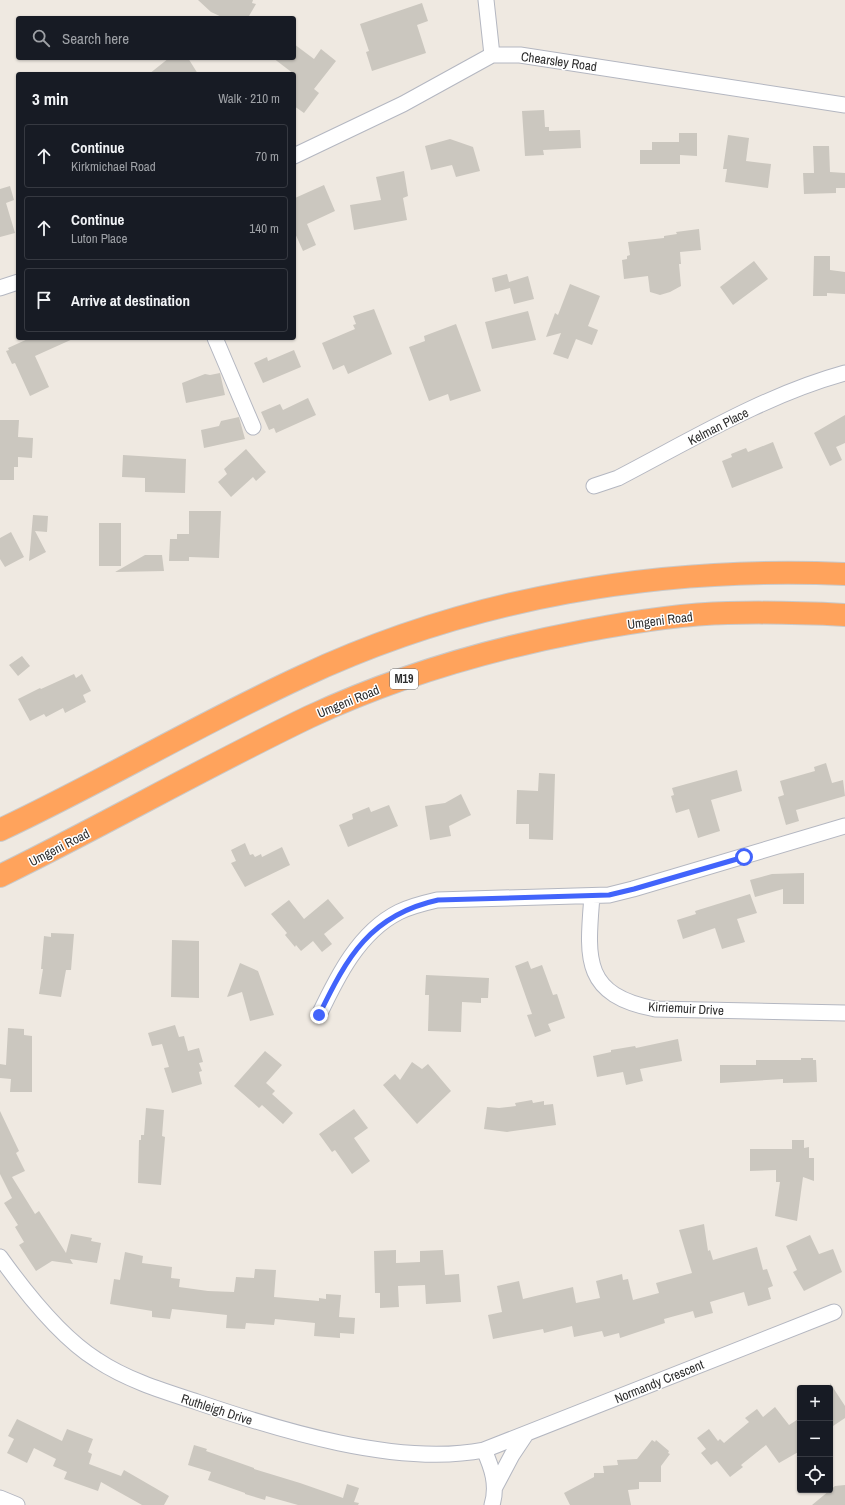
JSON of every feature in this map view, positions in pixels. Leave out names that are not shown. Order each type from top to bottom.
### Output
[{"type":"highway","points":[[0,830],[216,718],[303,676],[369,648],[437,624],[495,608],[606,585],[678,577],[737,573],[792,572],[845,574]]},
{"type":"highway","name":"Umgeni Road","points":[[0,876],[70,842],[310,717],[422,673],[478,654],[543,638],[613,625],[674,617],[726,613],[845,615]]},
{"type":"street","points":[[296,155],[378,117],[492,55],[486,0]]},
{"type":"street","name":"Chearsley Road","points":[[492,55],[526,56],[845,105]]},
{"type":"street","points":[[0,288],[16,283]]},
{"type":"street","points":[[216,340],[253,427]]},
{"type":"street","name":"Kelman Place","points":[[594,486],[618,478],[777,397],[845,373]]},
{"type":"street","points":[[319,1015],[340,973],[360,945],[381,925],[398,913],[417,905],[438,900],[609,895],[634,889],[845,826]]},
{"type":"street","name":"Kirriemuir Drive","points":[[592,896],[590,957],[594,973],[609,991],[629,1003],[655,1009],[845,1013]]},
{"type":"street","name":"Ruthleigh Drive","points":[[0,1257],[45,1313],[83,1351],[116,1372],[141,1382],[246,1419],[352,1445],[398,1452],[426,1454],[466,1453],[484,1450]]},
{"type":"street","name":"Normandy Crescent","points":[[484,1450],[834,1312]]},
{"type":"street","points":[[492,1505],[495,1487],[512,1455],[526,1434]]},
{"type":"street","points":[[484,1450],[491,1464],[495,1487]]},
{"type":"street","points":[[0,1498],[17,1505]]},
{"type":"building","points":[[198,0],[253,0],[252,3],[256,4],[249,16],[220,16],[211,12]]},
{"type":"building","points":[[422,3],[428,21],[417,25],[426,53],[372,71],[366,52],[369,51],[360,24]]},
{"type":"building","points":[[296,46],[314,59],[321,49],[336,61],[314,89],[319,93],[304,113],[296,107],[296,72],[291,72],[276,60],[296,60]]},
{"type":"building","points":[[166,60],[189,60],[197,72],[152,72]]},
{"type":"building","points":[[544,110],[545,127],[549,127],[549,131],[580,130],[581,148],[543,150],[544,155],[525,156],[522,111]]},
{"type":"building","points":[[679,133],[697,133],[697,156],[680,155],[680,164],[640,164],[640,150],[652,150],[652,142],[679,142]]},
{"type":"building","points":[[728,135],[749,138],[746,161],[771,164],[768,188],[725,182],[727,169],[723,169]]},
{"type":"building","points":[[450,139],[473,147],[480,171],[456,177],[452,165],[431,170],[425,146]]},
{"type":"building","points":[[813,146],[829,146],[830,172],[845,173],[845,188],[836,188],[836,193],[804,194],[803,173],[814,173]]},
{"type":"building","points":[[404,171],[408,196],[403,198],[407,220],[354,230],[350,205],[381,200],[376,177]]},
{"type":"building","points":[[324,185],[335,211],[307,224],[316,245],[303,251],[296,235],[296,198]]},
{"type":"building","points":[[10,186],[14,200],[6,203],[15,233],[0,237],[0,189]]},
{"type":"building","points":[[699,229],[701,250],[680,252],[681,264],[679,264],[681,286],[660,295],[650,292],[648,276],[624,279],[622,260],[627,259],[627,256],[630,255],[628,242],[664,238],[664,236],[677,234],[676,232]]},
{"type":"building","points":[[814,256],[830,256],[830,270],[845,272],[845,294],[827,293],[827,296],[813,296]]},
{"type":"building","points":[[754,261],[768,279],[733,305],[720,287]]},
{"type":"building","points":[[507,274],[509,282],[528,276],[534,299],[514,304],[510,288],[495,292],[492,278]]},
{"type":"building","points":[[570,284],[600,296],[588,326],[598,330],[592,345],[576,339],[568,359],[553,354],[561,333],[546,337],[555,313],[558,315]]},
{"type":"building","points":[[374,309],[392,354],[348,374],[344,365],[333,370],[322,343],[355,329],[353,325],[356,324],[353,316]]},
{"type":"building","points":[[528,311],[536,340],[492,349],[485,322]]},
{"type":"building","points":[[456,324],[481,391],[450,401],[448,394],[429,401],[409,347],[425,341],[424,336]]},
{"type":"building","points":[[26,340],[71,340],[35,356],[49,387],[30,396],[15,363],[12,364],[6,351],[9,350],[8,348]]},
{"type":"building","points":[[294,350],[301,367],[263,383],[254,363],[267,357],[268,361]]},
{"type":"building","points":[[220,373],[225,395],[186,403],[182,383],[205,374],[210,375]]},
{"type":"building","points":[[308,398],[316,415],[276,433],[274,428],[269,430],[261,412],[280,404],[283,410]]},
{"type":"building","points":[[845,415],[845,443],[836,447],[842,460],[830,466],[814,433]]},
{"type":"building","points":[[239,417],[245,439],[204,448],[201,430],[219,426],[221,421]]},
{"type":"building","points":[[0,420],[19,420],[18,437],[33,438],[32,458],[18,457],[18,467],[14,467],[14,480],[0,480]]},
{"type":"building","points":[[773,442],[783,468],[732,488],[722,461],[732,457],[731,454],[746,448],[748,452]]},
{"type":"building","points":[[246,449],[266,472],[256,481],[253,477],[231,497],[218,482],[227,474],[224,469]]},
{"type":"building","points":[[123,455],[186,459],[185,493],[145,492],[145,478],[122,477]]},
{"type":"building","points":[[189,511],[221,511],[219,558],[189,557],[189,561],[169,561],[170,539],[177,539],[177,534],[189,534]]},
{"type":"building","points":[[33,515],[48,516],[47,532],[35,531],[46,552],[29,561]]},
{"type":"building","points":[[99,523],[121,523],[121,566],[99,566]]},
{"type":"building","points":[[11,532],[24,557],[5,567],[0,559],[0,538]]},
{"type":"building","points":[[145,555],[162,555],[164,571],[115,572]]},
{"type":"building","points":[[22,656],[30,666],[18,676],[9,665]]},
{"type":"building","points":[[74,674],[76,678],[82,674],[91,691],[83,695],[86,702],[65,713],[63,708],[46,717],[44,714],[30,721],[18,699]]},
{"type":"building","points":[[826,763],[832,783],[843,780],[845,796],[796,810],[799,821],[786,825],[778,797],[784,795],[780,781],[815,771],[814,767]]},
{"type":"building","points":[[737,770],[742,791],[711,800],[720,831],[698,838],[689,809],[676,813],[671,796],[674,795],[672,788]]},
{"type":"building","points":[[539,773],[555,774],[553,840],[529,839],[529,824],[516,824],[517,790],[538,791]]},
{"type":"building","points":[[461,794],[471,815],[449,826],[451,836],[430,840],[425,806],[445,803]]},
{"type":"building","points":[[389,805],[398,826],[348,847],[339,825],[353,819],[352,814],[369,807],[371,812]]},
{"type":"building","points":[[245,843],[250,855],[253,854],[255,857],[261,854],[262,857],[282,847],[290,865],[245,887],[231,863],[236,861],[231,850]]},
{"type":"building","points":[[804,873],[804,904],[783,904],[783,889],[755,897],[750,880],[772,874]]},
{"type":"building","points":[[750,894],[757,913],[737,919],[745,942],[722,949],[715,928],[683,939],[677,920],[696,914],[695,911]]},
{"type":"building","points":[[328,899],[344,918],[324,934],[332,944],[322,952],[313,941],[301,951],[296,945],[295,947],[285,935],[287,933],[271,914],[289,900],[304,919]]},
{"type":"building","points":[[51,933],[74,934],[71,970],[66,970],[61,997],[39,994],[43,969],[41,969],[44,936],[51,937]]},
{"type":"building","points":[[172,940],[199,941],[199,998],[171,997]]},
{"type":"building","points":[[528,961],[531,969],[542,965],[553,995],[557,994],[565,1018],[548,1024],[551,1031],[535,1037],[527,1015],[532,1014],[515,966]]},
{"type":"building","points":[[240,963],[258,971],[274,1015],[250,1021],[242,992],[227,997]]},
{"type":"building","points":[[426,975],[489,978],[488,998],[481,998],[481,1003],[462,1002],[461,1032],[428,1031],[429,995],[425,995]]},
{"type":"building","points":[[175,1025],[179,1037],[184,1036],[188,1051],[199,1048],[203,1062],[199,1063],[202,1071],[199,1072],[202,1084],[172,1093],[164,1068],[169,1067],[162,1044],[152,1046],[148,1033]]},
{"type":"building","points":[[8,1028],[24,1029],[24,1035],[32,1036],[32,1092],[10,1092],[11,1079],[0,1078],[0,1064],[6,1065]]},
{"type":"building","points":[[678,1039],[682,1061],[640,1069],[643,1081],[626,1085],[623,1072],[597,1077],[593,1056],[611,1052],[611,1050],[635,1046],[636,1048]]},
{"type":"building","points":[[265,1051],[282,1065],[266,1083],[275,1091],[272,1094],[293,1113],[283,1124],[262,1105],[259,1108],[234,1086]]},
{"type":"building","points":[[801,1058],[813,1058],[813,1060],[816,1060],[817,1082],[783,1083],[783,1079],[720,1083],[720,1065],[756,1065],[756,1060],[801,1060]]},
{"type":"building","points":[[412,1062],[422,1069],[428,1064],[451,1091],[417,1124],[383,1085],[395,1074],[400,1080]]},
{"type":"building","points":[[532,1100],[533,1103],[544,1101],[544,1105],[553,1104],[556,1125],[507,1132],[484,1129],[487,1107],[499,1108],[516,1106],[515,1103]]},
{"type":"building","points":[[146,1108],[164,1110],[162,1136],[165,1137],[161,1185],[138,1183],[139,1140],[141,1140],[141,1135],[144,1135]]},
{"type":"building","points":[[354,1109],[368,1128],[354,1138],[370,1161],[352,1174],[335,1150],[332,1152],[319,1134]]},
{"type":"building","points":[[0,1111],[19,1151],[16,1153],[25,1171],[12,1177],[35,1214],[39,1211],[66,1253],[71,1234],[92,1238],[91,1241],[101,1243],[97,1263],[70,1259],[73,1264],[52,1261],[36,1271],[19,1245],[24,1242],[15,1227],[18,1225],[4,1203],[12,1198],[0,1174]]},
{"type":"building","points":[[792,1140],[804,1140],[804,1148],[809,1147],[809,1158],[814,1158],[814,1181],[803,1177],[797,1221],[775,1216],[780,1182],[776,1182],[776,1170],[750,1171],[750,1149],[792,1149]]},
{"type":"building","points":[[704,1224],[708,1251],[710,1250],[713,1260],[757,1247],[763,1270],[767,1269],[773,1286],[768,1288],[771,1299],[748,1306],[744,1292],[710,1302],[713,1313],[695,1318],[693,1311],[664,1319],[665,1323],[620,1338],[619,1333],[604,1337],[602,1331],[574,1337],[572,1326],[544,1333],[543,1329],[493,1339],[488,1315],[502,1312],[497,1286],[519,1281],[523,1299],[573,1287],[576,1303],[600,1298],[596,1281],[622,1274],[623,1280],[628,1279],[633,1300],[659,1293],[656,1283],[692,1273],[679,1230]]},
{"type":"building","points":[[810,1235],[819,1254],[833,1249],[842,1272],[804,1291],[793,1272],[797,1270],[786,1246]]},
{"type":"building","points":[[396,1250],[396,1263],[420,1262],[420,1251],[443,1250],[445,1275],[459,1274],[461,1302],[426,1304],[425,1285],[398,1286],[399,1307],[380,1308],[380,1293],[375,1293],[374,1251]]},
{"type":"building","points":[[125,1252],[143,1256],[142,1263],[172,1267],[171,1278],[180,1279],[179,1287],[208,1291],[234,1292],[236,1277],[254,1278],[255,1269],[276,1270],[274,1297],[319,1301],[319,1298],[326,1299],[326,1294],[341,1295],[339,1317],[355,1318],[354,1334],[340,1333],[340,1338],[314,1336],[315,1323],[275,1319],[274,1325],[246,1323],[245,1329],[226,1328],[227,1315],[172,1309],[170,1319],[152,1317],[152,1311],[110,1304],[114,1279],[120,1280]]},
{"type":"building","points":[[833,1388],[845,1406],[845,1418],[833,1426]]},
{"type":"building","points":[[775,1407],[789,1425],[797,1420],[797,1453],[779,1463],[766,1445],[741,1465],[743,1467],[730,1477],[717,1461],[711,1465],[701,1453],[706,1449],[697,1438],[709,1429],[718,1441],[720,1439],[724,1443],[749,1422],[745,1418],[757,1409],[763,1417]]},
{"type":"building","points":[[17,1419],[62,1441],[67,1429],[93,1439],[88,1452],[92,1454],[89,1464],[121,1476],[124,1470],[169,1496],[164,1505],[142,1505],[101,1482],[98,1491],[64,1479],[67,1472],[53,1466],[56,1459],[34,1448],[27,1463],[7,1453],[14,1439],[8,1436]]},
{"type":"building","points":[[652,1440],[655,1442],[656,1440],[669,1451],[668,1453],[670,1454],[661,1466],[661,1482],[639,1482],[639,1489],[628,1490],[631,1505],[570,1505],[564,1493],[594,1477],[594,1473],[604,1473],[603,1466],[618,1465],[617,1460],[637,1459]]},
{"type":"building","points":[[194,1445],[254,1469],[343,1498],[347,1484],[359,1488],[354,1502],[359,1503],[358,1505],[298,1505],[266,1496],[265,1500],[245,1494],[208,1480],[211,1472],[188,1465]]},
{"type":"building","points":[[845,1485],[845,1505],[812,1505],[827,1493],[833,1493],[833,1488]]},
{"type":"route","points":[[319,1015],[329,992],[340,973],[360,945],[381,925],[398,913],[417,905],[438,900],[609,895],[744,857]]}]
